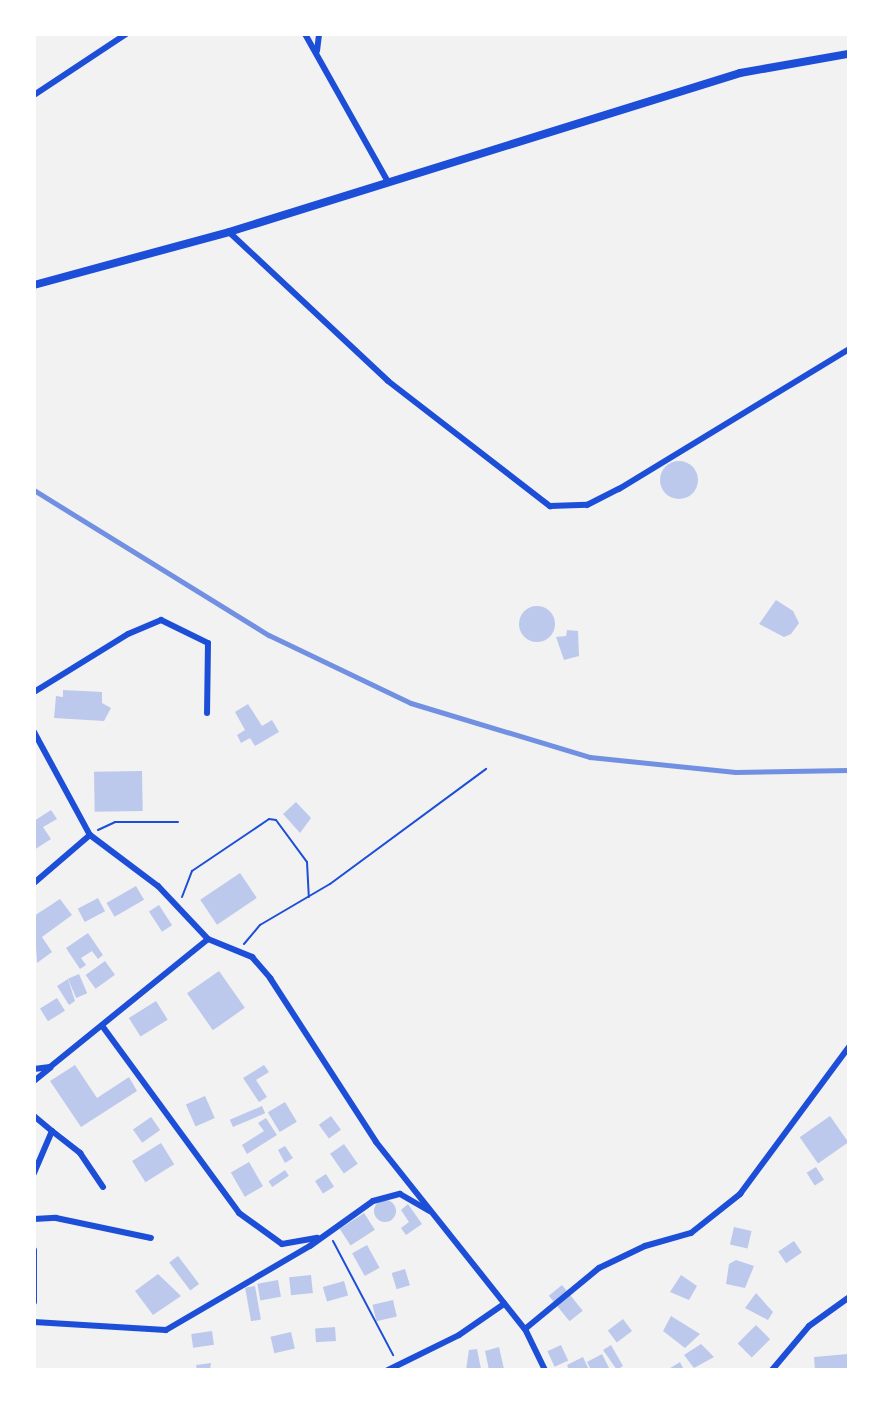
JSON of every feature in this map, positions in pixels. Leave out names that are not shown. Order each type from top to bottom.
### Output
[{"type":"street","points":[[34,95],[126,34]]},
{"type":"street","points":[[305,34],[388,182]]},
{"type":"street","points":[[318,55],[319,34]]},
{"type":"street","points":[[34,285],[229,232],[740,73],[849,54]]},
{"type":"street","points":[[229,232],[388,381],[550,506],[587,505],[619,489],[849,350]]},
{"type":"street","points":[[34,692],[128,634],[161,620],[208,643],[207,713]]},
{"type":"street","points":[[34,732],[90,835],[142,872],[208,939],[239,949],[270,978],[336,1084],[432,1212],[525,1329],[545,1370]]},
{"type":"street","points":[[34,884],[90,835]]},
{"type":"street","points":[[34,1081],[208,939]]},
{"type":"street","points":[[103,1027],[239,1213],[282,1244],[320,1237]]},
{"type":"street","points":[[525,1329],[599,1268],[645,1246],[691,1233],[734,1199],[849,1048]]},
{"type":"street","points":[[34,1069],[50,1067]]},
{"type":"street","points":[[34,1116],[80,1153],[103,1187]]},
{"type":"street","points":[[34,1173],[52,1131]]},
{"type":"street","points":[[34,1322],[166,1330],[389,1194],[400,1194],[432,1212]]},
{"type":"street","points":[[34,1219],[56,1218],[151,1238]]},
{"type":"street","points":[[34,1250],[34,1302]]},
{"type":"street","points":[[772,1370],[809,1326],[849,1298]]},
{"type":"street","points":[[388,1370],[397,1363],[459,1335],[504,1304]]},
{"type":"path","points":[[239,949],[260,925],[309,897],[449,801],[486,769]]},
{"type":"path","points":[[180,910],[192,871],[269,819],[276,820],[307,862],[309,897]]},
{"type":"path","points":[[90,835],[115,822],[178,822]]},
{"type":"path","points":[[320,1237],[336,1243],[397,1363]]},
{"type":"building","points":[[679,461],[693,466],[698,480],[693,494],[679,499],[665,494],[660,480],[665,466]]},
{"type":"building","points":[[776,600],[793,611],[799,623],[791,634],[784,637],[759,624]]},
{"type":"building","points":[[537,606],[550,611],[555,624],[550,637],[537,642],[524,637],[519,624],[524,611]]},
{"type":"building","points":[[567,630],[578,631],[579,656],[564,660],[556,637],[566,636]]},
{"type":"building","points":[[63,690],[102,692],[102,703],[111,708],[104,721],[54,718],[56,696],[63,697]]},
{"type":"building","points":[[248,704],[262,726],[272,720],[279,732],[255,746],[250,738],[241,743],[237,735],[245,730],[235,712]]},
{"type":"building","points":[[142,771],[143,811],[95,812],[94,772]]},
{"type":"building","points":[[296,802],[311,818],[300,833],[283,814]]},
{"type":"building","points":[[51,810],[57,819],[43,827],[51,839],[34,850],[34,821]]},
{"type":"building","points":[[240,873],[257,898],[217,925],[200,900]]},
{"type":"building","points":[[136,886],[144,900],[115,917],[107,903]]},
{"type":"building","points":[[98,898],[105,911],[85,922],[78,909]]},
{"type":"building","points":[[60,899],[72,915],[42,937],[52,952],[37,963],[34,916]]},
{"type":"building","points":[[159,905],[172,925],[162,932],[149,912]]},
{"type":"building","points":[[88,933],[103,955],[98,959],[92,951],[81,958],[86,965],[80,969],[66,948]]},
{"type":"building","points":[[105,961],[115,975],[96,989],[86,975]]},
{"type":"building","points":[[219,971],[245,1008],[213,1030],[187,993]]},
{"type":"building","points":[[79,974],[87,993],[76,998],[68,979]]},
{"type":"building","points":[[68,979],[75,1001],[69,1005],[57,986]]},
{"type":"building","points":[[57,998],[65,1011],[48,1021],[40,1009]]},
{"type":"building","points":[[156,1001],[168,1020],[141,1037],[129,1018]]},
{"type":"building","points":[[75,1065],[97,1098],[129,1077],[137,1091],[81,1127],[50,1081]]},
{"type":"building","points":[[264,1065],[269,1072],[256,1080],[267,1097],[259,1102],[243,1078]]},
{"type":"building","points":[[205,1096],[215,1118],[196,1126],[186,1105]]},
{"type":"building","points":[[285,1102],[297,1122],[280,1132],[268,1112]]},
{"type":"building","points":[[262,1106],[265,1113],[233,1127],[230,1120]]},
{"type":"building","points":[[331,1116],[341,1130],[329,1139],[319,1125]]},
{"type":"building","points":[[830,1116],[848,1142],[818,1163],[800,1137]]},
{"type":"building","points":[[151,1117],[160,1130],[142,1143],[133,1130]]},
{"type":"building","points":[[266,1118],[277,1135],[247,1154],[242,1145],[264,1131],[258,1123]]},
{"type":"building","points":[[161,1143],[174,1164],[145,1182],[132,1161]]},
{"type":"building","points":[[344,1144],[358,1164],[344,1173],[330,1154]]},
{"type":"building","points":[[285,1146],[293,1158],[285,1163],[278,1150]]},
{"type":"building","points":[[249,1162],[263,1186],[245,1197],[231,1172]]},
{"type":"building","points":[[816,1167],[824,1180],[815,1186],[807,1173]]},
{"type":"building","points":[[285,1170],[289,1176],[272,1187],[268,1181]]},
{"type":"building","points":[[326,1174],[334,1187],[323,1194],[315,1181]]},
{"type":"building","points":[[381,1200],[389,1200],[396,1207],[396,1215],[389,1222],[381,1222],[374,1215],[374,1207]]},
{"type":"building","points":[[408,1204],[422,1224],[406,1235],[401,1228],[409,1222],[401,1210]]},
{"type":"building","points":[[364,1213],[375,1230],[351,1246],[340,1229]]},
{"type":"building","points":[[734,1227],[752,1231],[747,1249],[730,1245]]},
{"type":"building","points":[[794,1241],[802,1253],[786,1263],[778,1252]]},
{"type":"building","points":[[367,1245],[380,1268],[365,1276],[352,1253]]},
{"type":"building","points":[[178,1256],[199,1284],[190,1291],[169,1263]]},
{"type":"building","points":[[736,1260],[754,1266],[745,1288],[726,1284],[729,1264]]},
{"type":"building","points":[[405,1269],[410,1285],[397,1289],[392,1273]]},
{"type":"building","points":[[158,1274],[181,1296],[153,1315],[135,1291]]},
{"type":"building","points":[[311,1275],[313,1293],[291,1295],[289,1277]]},
{"type":"building","points":[[681,1275],[697,1286],[689,1300],[670,1292]]},
{"type":"building","points":[[278,1280],[281,1297],[260,1300],[257,1284]]},
{"type":"building","points":[[344,1281],[348,1295],[327,1301],[323,1287]]},
{"type":"building","points":[[562,1285],[583,1311],[570,1321],[549,1296]]},
{"type":"building","points":[[255,1286],[261,1319],[251,1321],[245,1288]]},
{"type":"building","points":[[756,1293],[773,1312],[768,1320],[745,1308]]},
{"type":"building","points":[[393,1300],[397,1317],[376,1321],[373,1305]]},
{"type":"building","points":[[671,1316],[700,1334],[685,1348],[663,1331]]},
{"type":"building","points":[[623,1319],[632,1331],[617,1342],[608,1330]]},
{"type":"building","points":[[756,1325],[770,1339],[752,1358],[738,1343]]},
{"type":"building","points":[[335,1327],[336,1341],[316,1342],[315,1328]]},
{"type":"building","points":[[212,1331],[214,1345],[193,1348],[191,1334]]},
{"type":"building","points":[[291,1332],[295,1349],[274,1353],[271,1337]]},
{"type":"building","points":[[701,1344],[714,1357],[694,1368],[684,1355]]},
{"type":"building","points":[[561,1345],[568,1360],[555,1367],[547,1351]]},
{"type":"building","points":[[611,1345],[623,1366],[617,1370],[603,1350]]},
{"type":"building","points":[[499,1347],[504,1369],[489,1370],[485,1351]]},
{"type":"building","points":[[477,1349],[481,1369],[466,1370],[469,1350]]},
{"type":"building","points":[[602,1354],[610,1370],[591,1370],[587,1362]]},
{"type":"building","points":[[848,1354],[848,1370],[815,1370],[814,1357]]},
{"type":"building","points":[[583,1357],[589,1370],[569,1370],[567,1365]]},
{"type":"building","points":[[680,1362],[684,1370],[667,1370]]},
{"type":"building","points":[[211,1363],[210,1370],[197,1370],[196,1365]]},
{"type":"railway","points":[[34,490],[269,635],[411,703],[590,757],[735,772],[848,770]]}]
